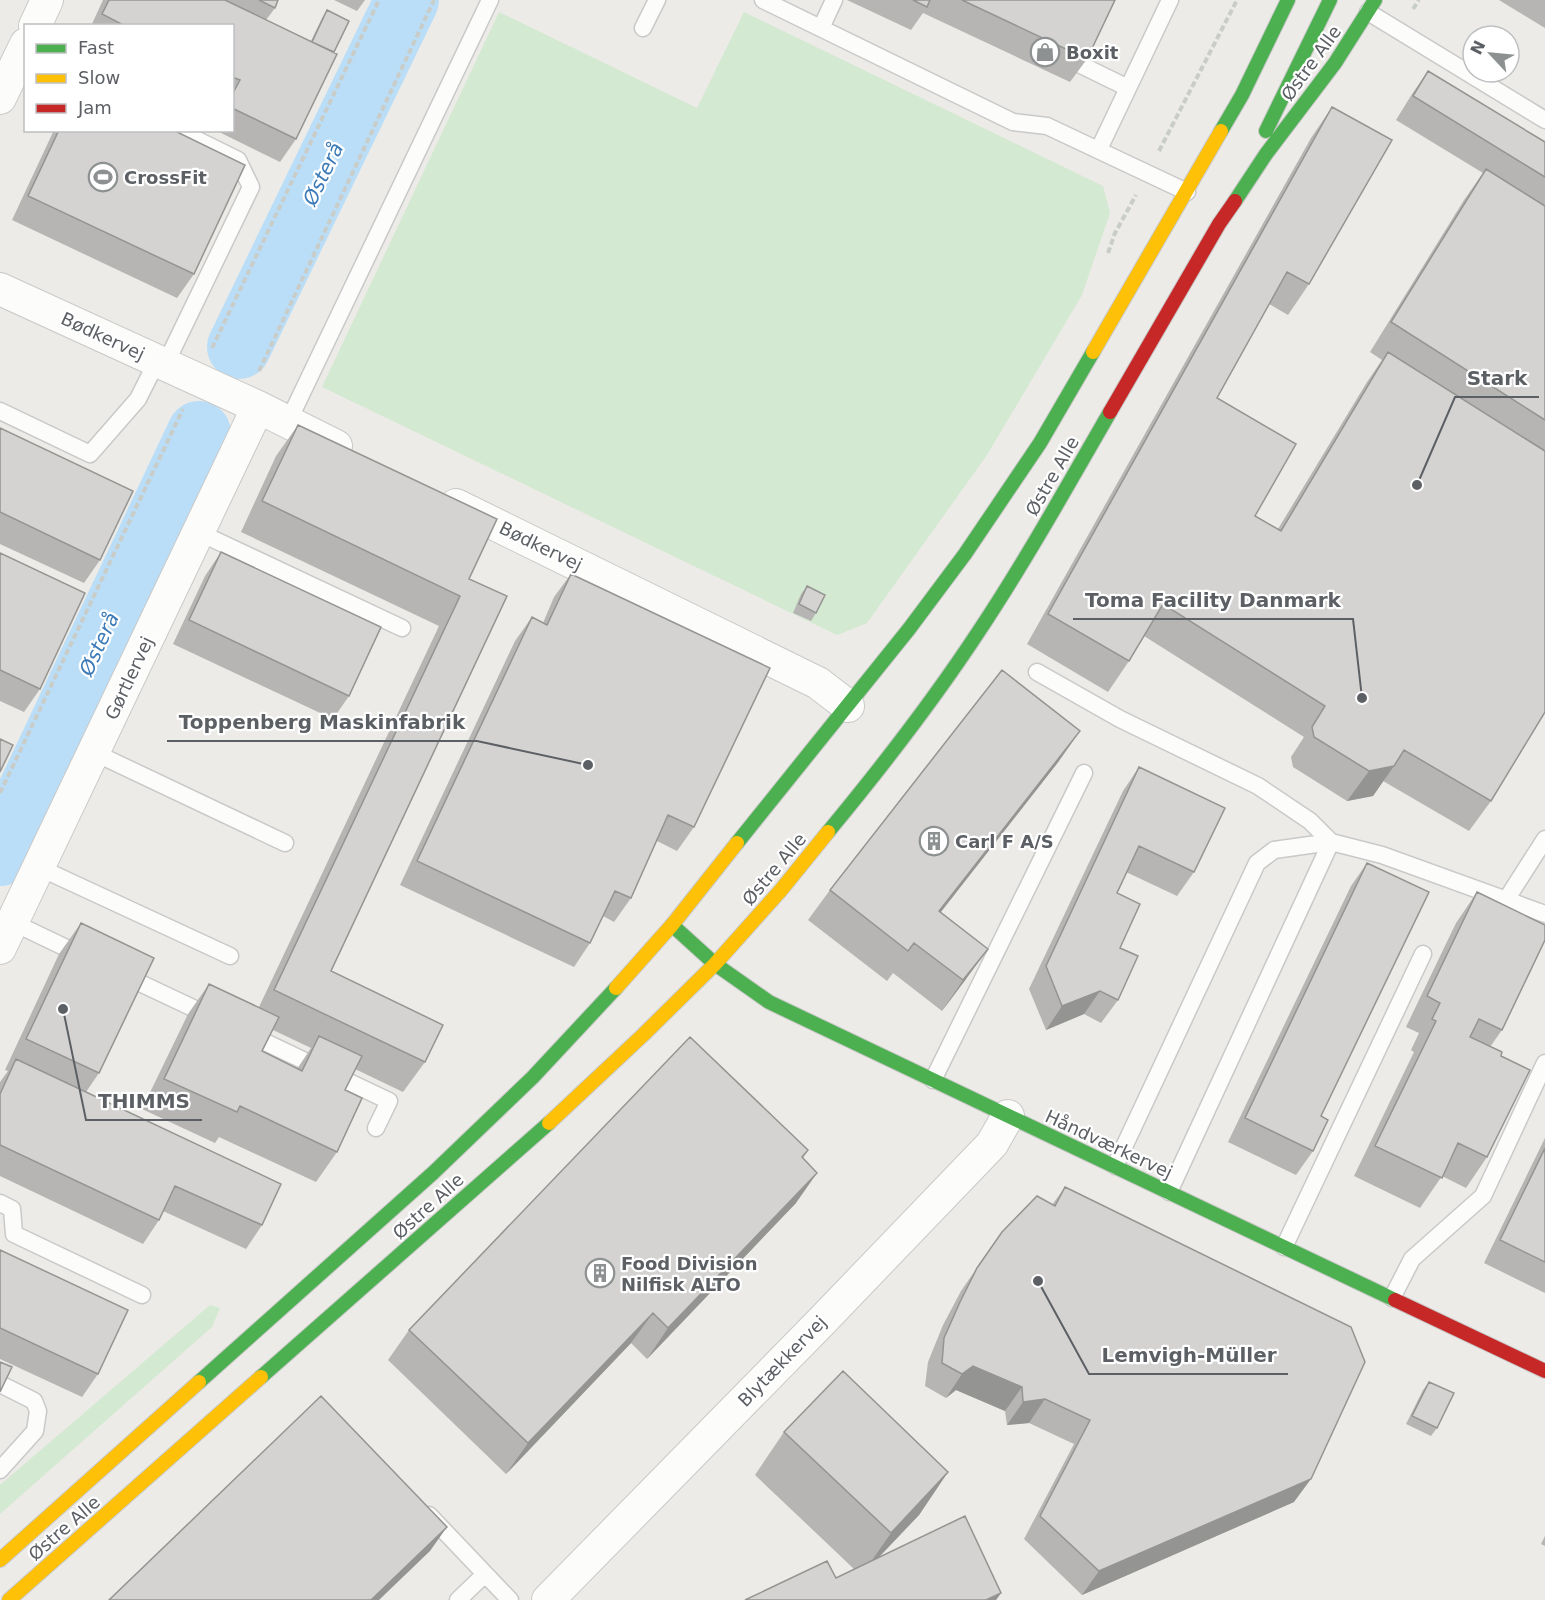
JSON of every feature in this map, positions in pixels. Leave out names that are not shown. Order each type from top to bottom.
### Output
[{"type":"street","points":[[35,24],[47,0]]},
{"type":"street","name":"Østre Alle","points":[[0,1560],[433,1173],[533,1077],[672,925],[909,629],[965,554],[1040,443],[1242,95],[1288,0]]},
{"type":"street","points":[[1219,224],[1330,0]]},
{"type":"street","name":"Østre Alle","points":[[9,1600],[553,1120],[715,964],[781,891],[871,780],[979,632],[1031,549],[1219,224],[1266,154],[1335,63],[1372,6]]},
{"type":"street","points":[[0,98],[24,52]]},
{"type":"street","name":"Bødkervej","points":[[0,289],[251,404],[362,458]]},
{"type":"street","name":"Gørtlervej","points":[[6,935],[198,532],[251,404]]},
{"type":"street","name":"Bødkervej","points":[[436,495],[818,683],[848,706]]},
{"type":"street","name":"Håndværkervej","points":[[672,925],[715,964],[769,1002],[1545,1371]]},
{"type":"street","name":"Blytækkervej","points":[[548,1600],[992,1144],[1008,1116]]},
{"type":"lane","points":[[288,422],[489,0]]},
{"type":"lane","points":[[643,28],[657,0]]},
{"type":"lane","points":[[763,0],[1013,122],[1047,126],[1187,192]]},
{"type":"lane","points":[[821,28],[834,0]]},
{"type":"lane","points":[[1099,149],[1170,0]]},
{"type":"lane","points":[[1372,6],[1545,120]]},
{"type":"lane","points":[[1079,64],[1128,88]]},
{"type":"lane","points":[[0,411],[90,454],[138,399],[161,363],[251,187],[238,160],[181,132]]},
{"type":"lane","points":[[198,532],[402,628]]},
{"type":"lane","points":[[1037,672],[1120,719],[1257,786],[1310,821],[1331,842]]},
{"type":"lane","points":[[93,753],[285,843]]},
{"type":"lane","points":[[933,1080],[1084,773]]},
{"type":"lane","points":[[1506,900],[1545,838]]},
{"type":"lane","points":[[1168,1192],[1331,842]]},
{"type":"lane","points":[[1114,1166],[1257,862],[1274,850],[1331,842],[1382,855],[1545,914]]},
{"type":"lane","points":[[38,867],[230,956]]},
{"type":"lane","points":[[6,935],[104,966],[389,1101],[376,1128]]},
{"type":"lane","points":[[1284,1247],[1423,954]]},
{"type":"lane","points":[[1392,1298],[1412,1259],[1483,1196],[1545,1063]]},
{"type":"lane","points":[[0,1203],[12,1209],[14,1234],[142,1294]]},
{"type":"lane","points":[[0,1384],[33,1401],[38,1411],[34,1431],[0,1470]]},
{"type":"lane","points":[[422,1508],[510,1600]]},
{"type":"lane","points":[[458,1600],[485,1574]]},
{"type":"path","points":[[251,404],[434,0]]},
{"type":"path","points":[[1154,161],[1237,0]]},
{"type":"path","points":[[1106,260],[1115,233],[1137,192]]},
{"type":"green space","points":[[499,12],[697,108],[744,12],[1103,186],[1110,213],[1082,295],[987,455],[867,623],[837,635],[322,387]]},
{"type":"green space","points":[[210,1305],[220,1308],[212,1327],[0,1514],[0,1485]]},
{"type":"building","points":[[109,0],[225,0],[337,54],[296,139],[234,109],[234,91],[240,80],[234,78],[234,24],[121,24],[102,14]]},
{"type":"building","points":[[259,0],[278,0],[275,8]]},
{"type":"building","points":[[913,0],[930,0],[927,7]]},
{"type":"building","points":[[962,0],[1115,0],[1087,59]]},
{"type":"building","points":[[327,10],[349,21],[334,52],[312,42]]},
{"type":"building","points":[[1428,71],[1545,142],[1545,177],[1413,96]]},
{"type":"building","points":[[1332,107],[1392,140],[1309,284],[1287,272],[1217,398],[1296,444],[1255,516],[1281,531],[1388,352],[1545,451],[1545,712],[1491,801],[1404,750],[1394,766],[1369,771],[1314,737],[1312,727],[1325,706],[1163,604],[1129,661],[1048,614]]},
{"type":"building","points":[[58,132],[177,132],[245,165],[194,274],[28,196]]},
{"type":"building","points":[[1486,169],[1545,206],[1545,420],[1391,322]]},
{"type":"building","points":[[298,425],[497,519],[469,579],[507,596],[331,971],[443,1025],[425,1062],[274,990],[460,596],[262,501]]},
{"type":"building","points":[[0,428],[133,491],[100,560],[0,512]]},
{"type":"building","points":[[221,552],[381,627],[349,696],[189,620]]},
{"type":"building","points":[[0,553],[85,593],[40,689],[0,670]]},
{"type":"building","points":[[571,574],[770,668],[694,827],[668,815],[631,898],[615,891],[590,943],[417,861],[532,617],[547,625]]},
{"type":"building","points":[[807,586],[825,595],[816,613],[799,604]]},
{"type":"building","name":"Carl F A/S","points":[[1002,670],[1080,731],[939,911],[988,949],[963,980],[914,943],[908,951],[830,890]]},
{"type":"building","points":[[0,739],[13,745],[0,772]]},
{"type":"building","points":[[1139,767],[1225,808],[1194,872],[1139,846],[1117,893],[1140,904],[1120,948],[1138,956],[1118,1000],[1100,991],[1062,1006],[1046,966]]},
{"type":"building","points":[[1367,863],[1429,892],[1321,1116],[1328,1120],[1313,1151],[1245,1118]]},
{"type":"building","points":[[1477,892],[1545,925],[1545,940],[1502,1030],[1479,1019],[1470,1037],[1502,1052],[1501,1056],[1530,1070],[1487,1157],[1458,1143],[1442,1178],[1375,1146],[1436,1021],[1432,1019],[1440,1003],[1427,996]]},
{"type":"building","points":[[81,923],[154,958],[99,1073],[26,1039]]},
{"type":"building","points":[[209,984],[279,1017],[262,1051],[302,1071],[319,1036],[362,1056],[345,1090],[362,1098],[337,1152],[240,1106],[237,1112],[164,1079]]},
{"type":"building","name":"Food Division Nilfisk ALTO","points":[[690,1037],[808,1150],[802,1157],[817,1173],[668,1328],[653,1313],[528,1443],[409,1330]]},
{"type":"building","points":[[16,1059],[281,1184],[262,1225],[175,1186],[159,1220],[0,1145],[0,1094]]},
{"type":"building","points":[[1545,1148],[1545,1262],[1500,1240]]},
{"type":"building","points":[[1065,1187],[1351,1327],[1365,1362],[1311,1479],[1099,1571],[1040,1516],[1090,1420],[1045,1399],[1023,1402],[1022,1387],[973,1366],[962,1374],[942,1363],[944,1338],[960,1302],[977,1268],[1002,1232],[1037,1196],[1055,1206]]},
{"type":"building","points":[[0,1250],[128,1310],[98,1374],[0,1328]]},
{"type":"building","points":[[0,1362],[12,1367],[0,1392]]},
{"type":"building","points":[[843,1371],[948,1472],[891,1533],[784,1432]]},
{"type":"building","points":[[1429,1382],[1454,1393],[1437,1428],[1412,1416]]},
{"type":"building","points":[[321,1396],[447,1527],[371,1600],[109,1600]]},
{"type":"building","points":[[965,1516],[1001,1593],[986,1600],[745,1600],[827,1561],[836,1578]]},
{"type":"waterway","name":"Østerå","points":[[239,347],[407,0]]},
{"type":"waterway","name":"Østerå","points":[[0,854],[199,433]]},
{"type":"traffic: fast","points":[[1221,131],[1242,95],[1288,0]]},
{"type":"traffic: fast","points":[[1266,131],[1330,0]]},
{"type":"traffic: fast","points":[[1235,201],[1266,154],[1335,63],[1375,0]]},
{"type":"traffic: fast","points":[[737,843],[909,629],[965,554],[1040,443],[1093,352]]},
{"type":"traffic: fast","points":[[828,832],[906,734],[961,657],[1030,550],[1110,412]]},
{"type":"traffic: fast","points":[[672,925],[715,964],[769,1002],[1395,1300]]},
{"type":"traffic: fast","points":[[199,1382],[433,1173],[533,1077],[616,988]]},
{"type":"traffic: fast","points":[[261,1377],[549,1123]]},
{"type":"traffic: slow","points":[[1093,352],[1221,131]]},
{"type":"traffic: slow","points":[[549,1123],[715,964],[781,890],[828,832]]},
{"type":"traffic: slow","points":[[616,988],[672,925],[737,843]]},
{"type":"traffic: slow","points":[[9,1600],[261,1377]]},
{"type":"traffic: slow","points":[[0,1560],[199,1382]]},
{"type":"traffic: jam","points":[[1110,412],[1219,224],[1235,201]]},
{"type":"traffic: jam","points":[[1395,1300],[1545,1371]]},
{"type":"place","name":"Boxit","points":[[1045,52]]},
{"type":"place","name":"CrossFit","points":[[103,177]]},
{"type":"place","name":"Stark","points":[[1417,485]]},
{"type":"place","name":"Toma Facility Danmark","points":[[1362,698]]},
{"type":"place","name":"Toppenberg Maskinfabrik","points":[[588,765]]},
{"type":"place","name":"Carl F A/S","points":[[934,841]]},
{"type":"place","name":"THIMMS","points":[[63,1009]]},
{"type":"place","name":"Food Division Nilfisk ALTO","points":[[600,1273]]},
{"type":"place","name":"Lemvigh-Müller","points":[[1038,1281]]}]
